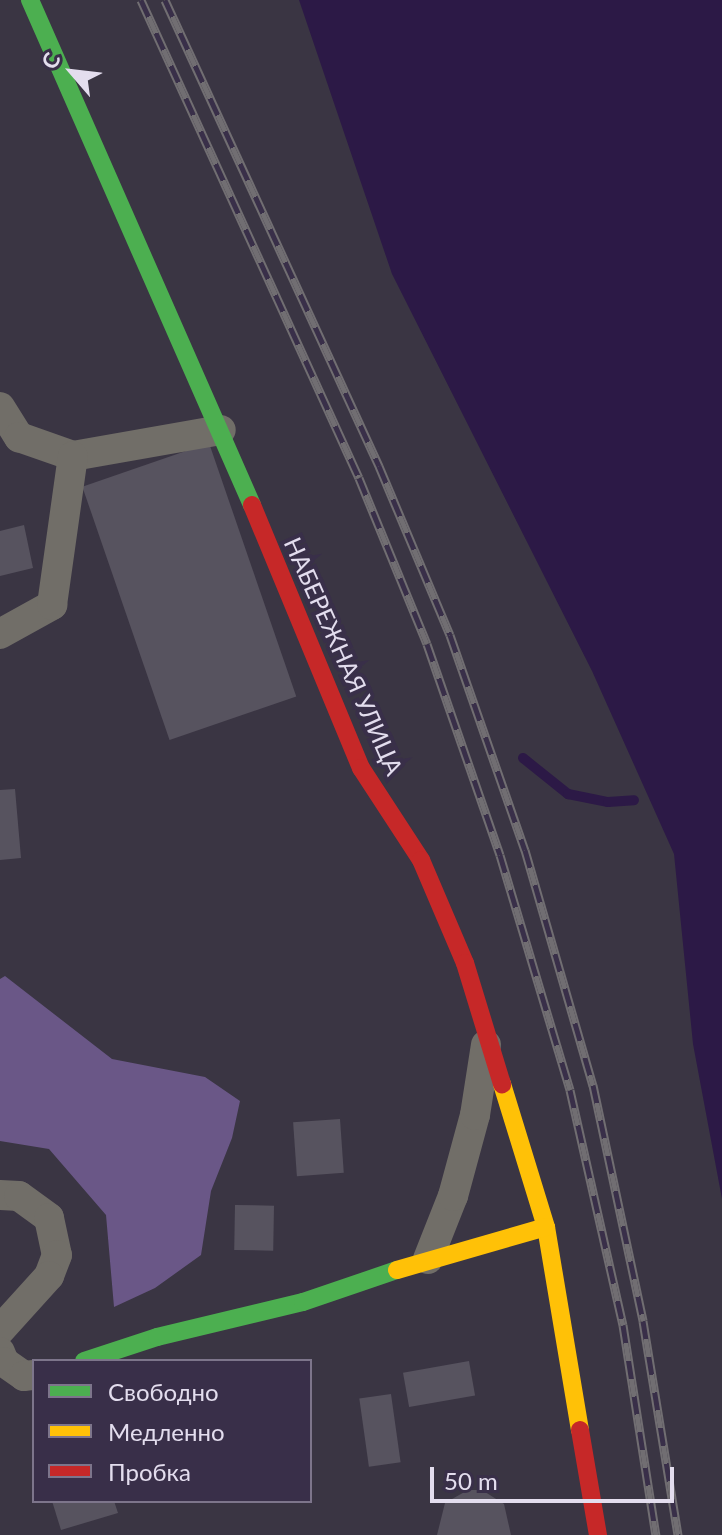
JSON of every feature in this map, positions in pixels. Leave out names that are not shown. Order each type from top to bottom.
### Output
[{"type":"street","name":"НАБЕРЕЖНАЯ УЛИЦА","points":[[30,0],[221,430],[361,768],[421,860],[488,1033],[546,1227],[598,1535]]},
{"type":"street","points":[[0,407],[19,437],[73,456],[221,430]]},
{"type":"street","points":[[0,634],[52,605],[73,456]]},
{"type":"street","points":[[428,1259],[453,1196],[475,1115],[488,1033]]},
{"type":"street","points":[[0,1195],[19,1196],[49,1218],[57,1255],[49,1276],[0,1330]]},
{"type":"street","points":[[91,1359],[303,1302],[428,1259],[546,1227]]},
{"type":"street","points":[[0,1352],[14,1369],[32,1374]]},
{"type":"shaded area","points":[[299,0],[722,0],[722,1199],[693,1044],[674,854],[592,671],[392,274]]},
{"type":"shaded area","points":[[5,976],[112,1059],[205,1077],[240,1101],[232,1138],[211,1191],[201,1255],[155,1288],[114,1307],[106,1215],[49,1149],[0,1141],[0,979]]},
{"type":"building","points":[[209,443],[296,696],[170,740],[82,487]]},
{"type":"building","points":[[24,525],[33,568],[0,576],[0,531]]},
{"type":"building","points":[[15,789],[21,858],[0,860],[0,790]]},
{"type":"building","points":[[340,1119],[344,1173],[297,1176],[293,1122]]},
{"type":"building","points":[[235,1205],[274,1206],[273,1251],[234,1250]]},
{"type":"building","points":[[469,1361],[475,1395],[409,1407],[403,1373]]},
{"type":"building","points":[[391,1394],[401,1462],[369,1467],[359,1398]]},
{"type":"building","points":[[468,1490],[482,1490],[504,1504],[511,1535],[437,1535],[445,1503]]},
{"type":"building","points":[[53,1503],[115,1503],[118,1513],[61,1530]]},
{"type":"waterway","points":[[523,758],[568,794],[608,802],[634,800]]},
{"type":"railway","points":[[141,0],[359,478],[427,644],[500,855],[570,1090],[623,1325],[656,1535]]},
{"type":"railway","points":[[165,0],[379,466],[450,635],[525,850],[593,1085],[643,1321],[678,1535]]},
{"type":"traffic: fast","points":[[30,0],[252,505]]},
{"type":"traffic: fast","points":[[90,1359],[157,1337],[303,1302],[397,1270]]},
{"type":"traffic: slow","points":[[502,1084],[546,1227],[580,1430]]},
{"type":"traffic: slow","points":[[397,1270],[546,1227]]},
{"type":"traffic: jam","points":[[252,505],[361,768],[421,860],[465,963],[502,1084]]},
{"type":"traffic: jam","points":[[580,1430],[598,1535]]}]
